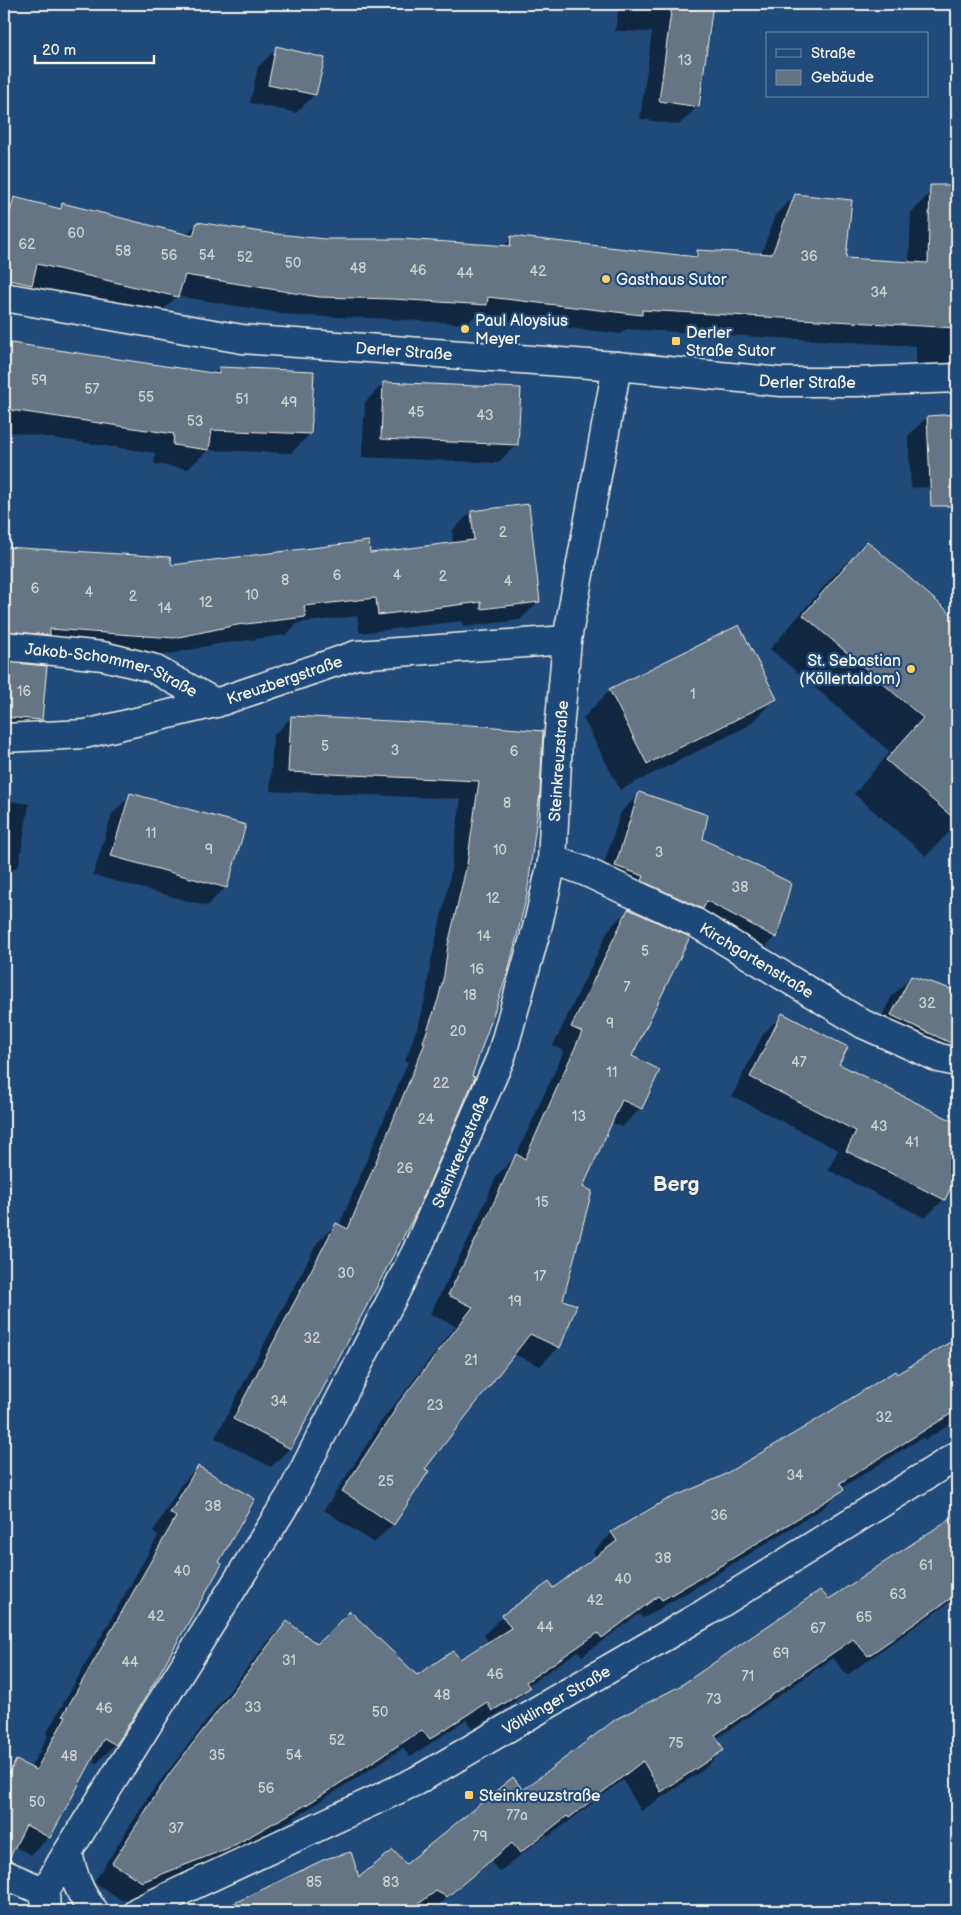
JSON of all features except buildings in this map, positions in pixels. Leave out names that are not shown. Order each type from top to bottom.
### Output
[{"type":"street","name":"Derler Straße","points":[[4,297],[242,339],[617,366],[781,382],[856,382],[957,378]]},
{"type":"street","name":"Steinkreuzstraße","points":[[46,1902],[68,1853],[291,1495],[416,1252],[500,1057],[538,924],[552,862],[558,742],[567,640],[617,366]]},
{"type":"street","name":"Kreuzbergstraße","points":[[4,738],[85,734],[216,703],[356,655],[567,640]]},
{"type":"street","name":"Jakob-Schommer-Straße","points":[[4,646],[103,656],[152,668],[216,703]]},
{"type":"street","name":"Kirchgartenstraße","points":[[552,862],[565,864],[584,871],[696,923],[863,1024],[939,1058],[957,1062]]},
{"type":"street","name":"Völklinger Straße","points":[[138,1911],[416,1781],[705,1613],[957,1456]]},
{"type":"street","points":[[68,1853],[80,1892],[94,1911]]},
{"type":"street","points":[[4,1874],[46,1902]]},
{"type":"place","name":"Gasthaus Sutor","points":[[606,279]]},
{"type":"place","name":"Paul Aloysius Meyer","points":[[465,329]]},
{"type":"place","name":"Derler Straße Sutor","points":[[676,341]]},
{"type":"place","name":"St. Sebastian (Köllertaldom)","points":[[911,669]]},
{"type":"place","name":"Steinkreuzstraße","points":[[469,1795]]},
{"type":"district","name":"Berg","points":[[676,1184]]}]
